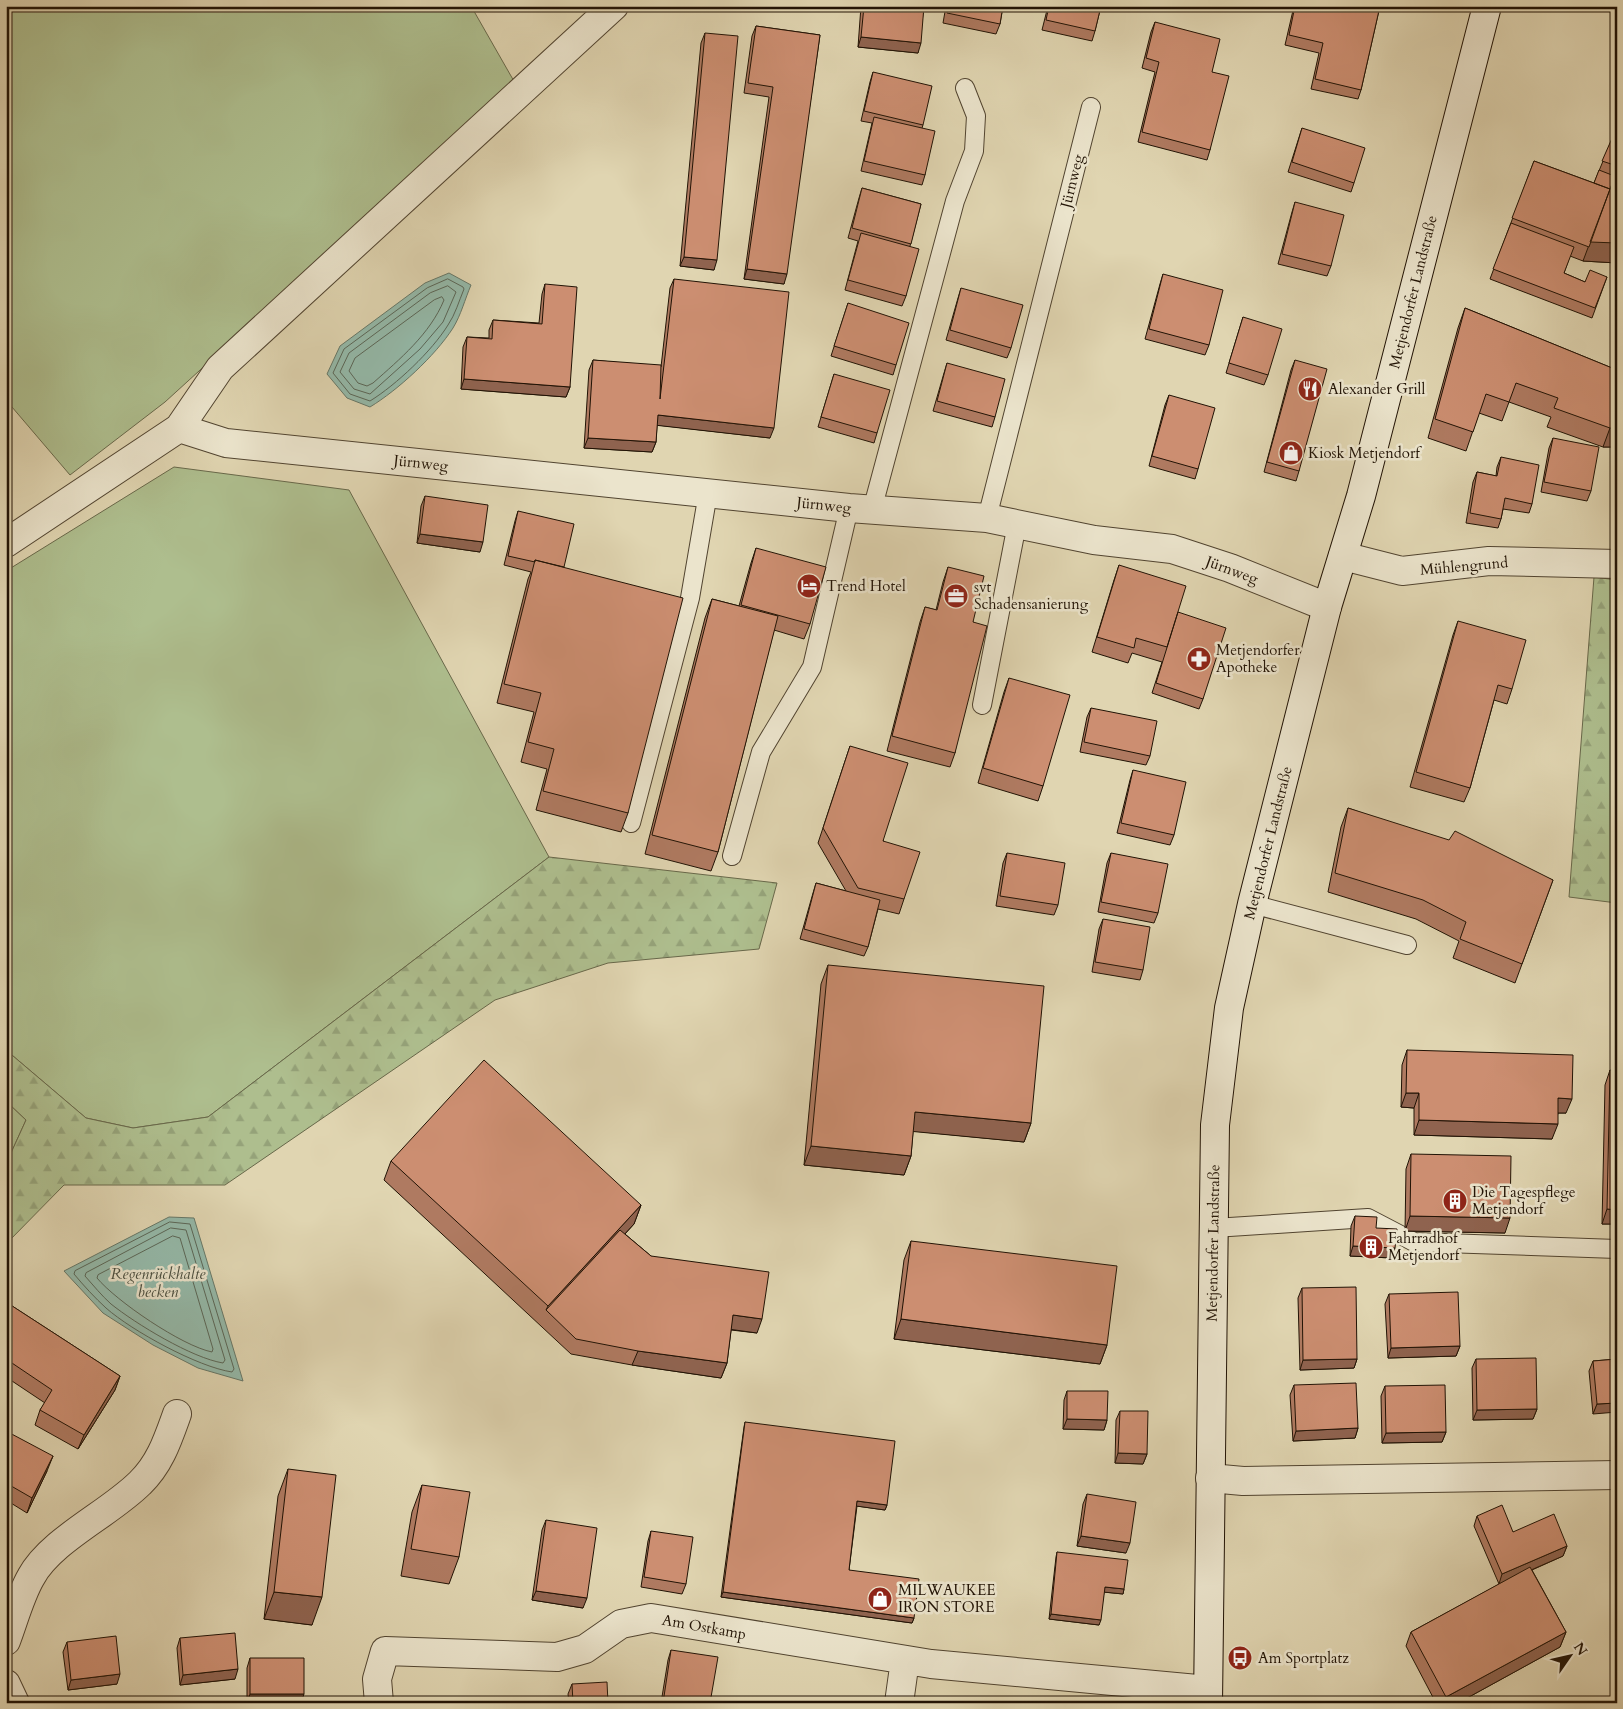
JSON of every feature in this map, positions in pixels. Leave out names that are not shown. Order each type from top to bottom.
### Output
[{"type":"street","points":[[6,543],[179,428],[220,368],[614,6]]},
{"type":"street","name":"Metjendorfer Landstraße","points":[[1208,1697],[1215,1125],[1229,1008],[1252,904],[1327,607],[1361,496],[1487,6]]},
{"type":"street","name":"Jürnweg","points":[[179,428],[226,443],[860,509],[987,518],[1094,540],[1172,549],[1230,568],[1327,607]]},
{"type":"street","name":"Mühlengrund","points":[[1343,556],[1402,571],[1489,561],[1617,564]]},
{"type":"street","points":[[6,1641],[31,1576],[47,1557],[67,1539],[117,1504],[141,1482],[163,1453],[177,1414]]},
{"type":"street","points":[[1210,1478],[1253,1481],[1617,1475]]},
{"type":"street","name":"Am Ostkamp","points":[[379,1703],[377,1679],[385,1651],[557,1657],[585,1649],[621,1624],[651,1618],[905,1660],[1208,1697]]},
{"type":"street","points":[[899,1703],[905,1660]]},
{"type":"street","points":[[6,1684],[15,1703]]},
{"type":"lane","name":"Jürnweg","points":[[860,509],[955,201],[974,151],[976,116],[965,88]]},
{"type":"lane","name":"Jürnweg","points":[[987,518],[1091,107]]},
{"type":"lane","points":[[631,823],[690,598],[708,493]]},
{"type":"lane","points":[[732,856],[761,752],[812,667],[860,509]]},
{"type":"lane","points":[[982,705],[1017,524]]},
{"type":"lane","points":[[1252,904],[1407,945]]},
{"type":"lane","points":[[1214,1228],[1368,1218],[1414,1242],[1617,1250]]},
{"type":"green space","points":[[6,6],[471,6],[515,83],[165,402],[70,475],[6,400]]},
{"type":"green space","points":[[174,467],[349,490],[549,857],[208,1117],[133,1128],[86,1118],[6,1050],[6,571]]},
{"type":"green space","points":[[1594,577],[1617,580],[1617,903],[1569,897]]},
{"type":"green space","points":[[549,857],[777,883],[759,949],[608,963],[495,1000],[225,1185],[64,1185],[6,1244],[6,1164],[26,1120],[6,1101],[6,1050],[86,1118],[133,1128],[208,1117]]},
{"type":"green space","points":[[6,1101],[26,1120],[6,1164]]},
{"type":"water","points":[[449,273],[471,285],[458,318],[445,339],[415,372],[370,407],[347,398],[327,374],[340,346],[425,283]]},
{"type":"water","name":"Regenrückhalte becken","points":[[169,1217],[194,1218],[243,1381],[198,1368],[153,1345],[103,1313],[64,1271]]},
{"type":"building","points":[[864,6],[924,6],[921,43],[861,37]]},
{"type":"building","points":[[948,6],[1003,6],[1000,24],[947,13]]},
{"type":"building","points":[[1049,6],[1101,6],[1095,31],[1046,20]]},
{"type":"building","points":[[1295,6],[1380,6],[1361,90],[1315,79],[1323,43],[1289,35]]},
{"type":"building","points":[[1155,22],[1220,39],[1212,72],[1229,76],[1210,150],[1142,132],[1159,62],[1146,58]]},
{"type":"building","points":[[756,26],[820,35],[787,274],[747,269],[773,87],[748,83]]},
{"type":"building","points":[[705,33],[738,36],[717,260],[684,257]]},
{"type":"building","points":[[873,72],[932,86],[923,125],[864,111]]},
{"type":"building","points":[[874,117],[935,131],[925,175],[864,161]]},
{"type":"building","points":[[1617,127],[1617,166],[1602,161]]},
{"type":"building","points":[[1302,128],[1365,148],[1354,183],[1292,162]]},
{"type":"building","points":[[1534,161],[1610,189],[1589,247],[1512,218]]},
{"type":"building","points":[[1599,170],[1617,177],[1617,186],[1612,184],[1610,189],[1594,183]]},
{"type":"building","points":[[1612,184],[1617,186],[1617,243],[1590,242]]},
{"type":"building","points":[[862,188],[921,204],[911,244],[852,228]]},
{"type":"building","points":[[1295,202],[1344,215],[1331,266],[1282,254]]},
{"type":"building","points":[[1511,223],[1574,247],[1564,273],[1585,282],[1590,270],[1607,277],[1595,308],[1493,269]]},
{"type":"building","points":[[861,233],[919,249],[906,296],[848,280]]},
{"type":"building","points":[[1163,274],[1223,290],[1209,345],[1149,329]]},
{"type":"building","points":[[674,279],[789,292],[774,428],[658,415],[656,442],[588,438],[593,360],[661,365],[660,399]]},
{"type":"building","points":[[545,284],[577,287],[570,387],[464,379],[467,337],[492,339],[493,320],[542,324]]},
{"type":"building","points":[[961,288],[1023,305],[1011,348],[950,330]]},
{"type":"building","points":[[848,303],[909,323],[896,365],[834,346]]},
{"type":"building","points":[[1465,308],[1617,370],[1617,428],[1610,428],[1554,408],[1558,398],[1516,383],[1509,402],[1486,394],[1473,432],[1435,419]]},
{"type":"building","points":[[1243,317],[1282,329],[1268,375],[1229,363]]},
{"type":"building","points":[[1295,360],[1327,369],[1299,471],[1267,462]]},
{"type":"building","points":[[947,363],[1005,379],[995,417],[937,401]]},
{"type":"building","points":[[834,374],[890,390],[877,433],[821,417]]},
{"type":"building","points":[[1169,395],[1215,408],[1198,469],[1152,456]]},
{"type":"building","points":[[1553,438],[1599,447],[1591,491],[1544,482]]},
{"type":"building","points":[[1501,457],[1539,465],[1532,504],[1505,498],[1501,519],[1470,513],[1477,472],[1497,476]]},
{"type":"building","points":[[425,496],[488,505],[483,542],[420,534]]},
{"type":"building","points":[[518,511],[574,524],[564,567],[508,556]]},
{"type":"building","points":[[756,548],[826,567],[810,624],[741,605]]},
{"type":"building","points":[[535,560],[683,598],[628,813],[543,791],[554,749],[528,742],[541,693],[504,684]]},
{"type":"building","points":[[1119,565],[1186,586],[1167,647],[1136,638],[1134,648],[1097,637]]},
{"type":"building","points":[[948,567],[984,576],[973,622],[987,626],[955,753],[892,736],[925,607],[937,610]]},
{"type":"building","points":[[712,599],[778,616],[718,852],[652,835]]},
{"type":"building","points":[[1178,612],[1226,628],[1203,699],[1156,683]]},
{"type":"building","points":[[1458,621],[1526,640],[1512,689],[1498,685],[1470,788],[1416,772]]},
{"type":"building","points":[[1009,678],[1070,695],[1043,786],[983,768]]},
{"type":"building","points":[[1091,708],[1157,721],[1150,756],[1084,742]]},
{"type":"building","points":[[850,746],[908,763],[883,841],[920,852],[904,899],[858,888],[823,828]]},
{"type":"building","points":[[1133,770],[1186,782],[1174,835],[1121,823]]},
{"type":"building","points":[[1348,808],[1449,840],[1455,831],[1553,880],[1522,964],[1460,939],[1466,922],[1423,900],[1335,873]]},
{"type":"building","points":[[1007,853],[1065,863],[1058,905],[1000,896]]},
{"type":"building","points":[[1111,853],[1168,864],[1158,913],[1101,902]]},
{"type":"building","points":[[816,883],[880,900],[868,947],[804,929]]},
{"type":"building","points":[[1103,919],[1150,927],[1143,970],[1095,962]]},
{"type":"building","points":[[828,965],[1044,986],[1031,1123],[915,1112],[911,1156],[811,1146]]},
{"type":"building","points":[[1407,1050],[1573,1055],[1572,1099],[1558,1098],[1558,1124],[1419,1120],[1419,1093],[1406,1093]]},
{"type":"building","points":[[484,1060],[641,1205],[548,1306],[391,1161]]},
{"type":"building","points":[[1610,1070],[1617,1071],[1617,1210],[1607,1209]]},
{"type":"building","name":"Die Tagespflege Metjendorf","points":[[1411,1154],[1511,1156],[1510,1218],[1410,1216]]},
{"type":"building","points":[[1355,1216],[1377,1217],[1376,1228],[1397,1229],[1395,1248],[1353,1246]]},
{"type":"building","points":[[620,1230],[651,1256],[769,1272],[762,1319],[733,1315],[727,1363],[638,1351],[576,1339],[546,1310]]},
{"type":"building","points":[[911,1241],[1117,1266],[1107,1345],[901,1319]]},
{"type":"building","points":[[1356,1287],[1357,1359],[1303,1360],[1302,1288]]},
{"type":"building","points":[[1458,1292],[1460,1346],[1391,1348],[1389,1294]]},
{"type":"building","points":[[6,1302],[120,1376],[84,1435],[40,1410],[52,1390],[6,1359]]},
{"type":"building","points":[[1536,1358],[1537,1409],[1477,1410],[1476,1359]]},
{"type":"building","points":[[1617,1359],[1617,1403],[1597,1404],[1593,1361]]},
{"type":"building","points":[[1356,1383],[1358,1428],[1296,1431],[1294,1385]]},
{"type":"building","points":[[1445,1385],[1446,1432],[1386,1433],[1385,1386]]},
{"type":"building","points":[[1067,1391],[1108,1391],[1107,1420],[1067,1419]]},
{"type":"building","points":[[1120,1411],[1148,1411],[1147,1454],[1118,1453]]},
{"type":"building","points":[[745,1422],[895,1441],[887,1505],[857,1501],[849,1570],[919,1579],[914,1618],[723,1592]]},
{"type":"building","points":[[6,1431],[53,1456],[32,1498],[6,1483]]},
{"type":"building","points":[[288,1469],[336,1475],[322,1597],[274,1592]]},
{"type":"building","points":[[422,1485],[470,1492],[459,1557],[411,1549]]},
{"type":"building","points":[[1087,1494],[1136,1502],[1130,1543],[1081,1536]]},
{"type":"building","points":[[1502,1505],[1513,1532],[1554,1514],[1567,1546],[1502,1574],[1477,1516]]},
{"type":"building","points":[[546,1520],[597,1528],[587,1598],[536,1591]]},
{"type":"building","points":[[651,1531],[693,1537],[686,1584],[644,1577]]},
{"type":"building","points":[[1057,1552],[1128,1560],[1124,1589],[1105,1587],[1101,1620],[1051,1614]]},
{"type":"building","points":[[1530,1567],[1566,1632],[1446,1697],[1411,1632]]},
{"type":"building","points":[[235,1633],[238,1669],[183,1675],[180,1638]]},
{"type":"building","points":[[116,1636],[120,1674],[71,1680],[67,1642]]},
{"type":"building","points":[[671,1650],[718,1657],[710,1703],[663,1703]]},
{"type":"building","points":[[250,1658],[304,1658],[304,1694],[250,1694]]},
{"type":"building","points":[[607,1682],[608,1703],[573,1703],[572,1684]]},
{"type":"building","points":[[956,1700],[971,1703],[956,1703]]},
{"type":"place","name":"Alexander Grill","points":[[1310,389]]},
{"type":"place","name":"Kiosk Metjendorf","points":[[1291,453]]},
{"type":"place","name":"Trend Hotel","points":[[809,586]]},
{"type":"place","name":"svt Schadensanierung","points":[[956,596]]},
{"type":"place","name":"Metjendorfer Apotheke","points":[[1199,659]]},
{"type":"place","name":"Die Tagespflege Metjendorf","points":[[1455,1201]]},
{"type":"place","name":"Fahrradhof Metjendorf","points":[[1371,1247]]},
{"type":"place","name":"MILWAUKEE IRON STORE","points":[[880,1599]]},
{"type":"place","name":"Am Sportplatz","points":[[1240,1658]]}]
